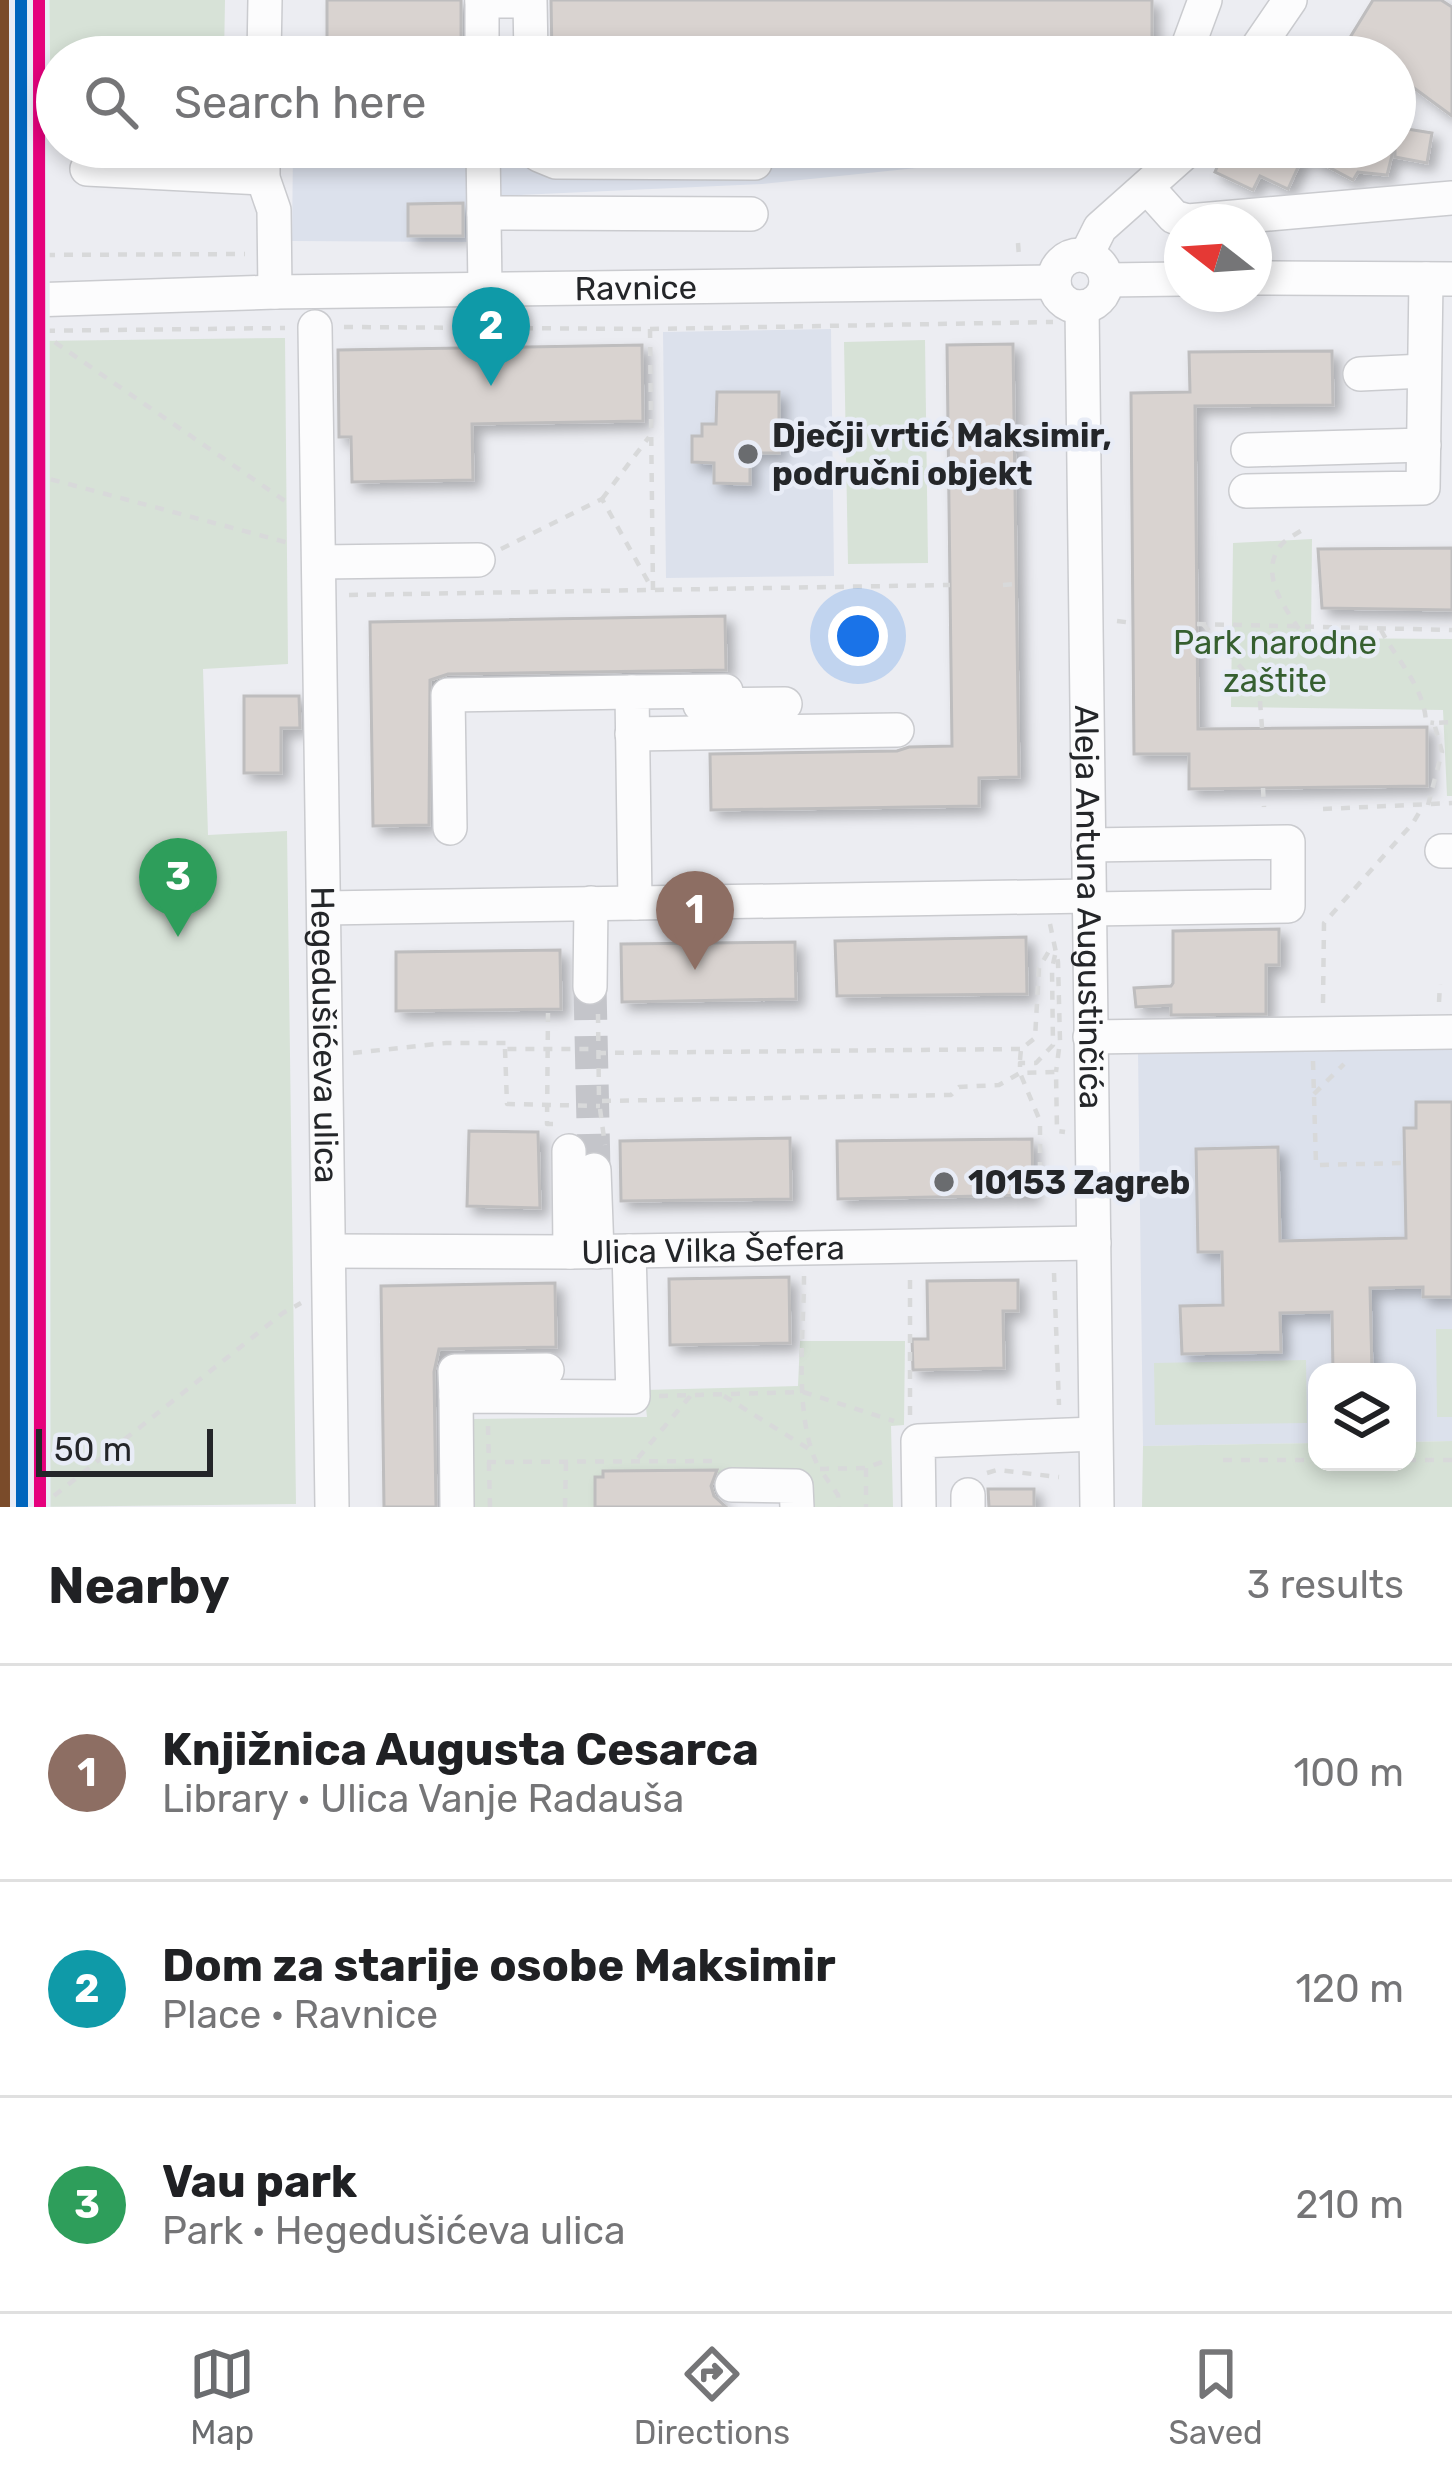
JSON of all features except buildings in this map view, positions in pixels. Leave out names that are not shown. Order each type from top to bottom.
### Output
[{"type":"street","points":[[264,36],[265,0]]},
{"type":"street","points":[[1192,36],[1205,0]]},
{"type":"street","points":[[1266,36],[1290,0]]},
{"type":"street","points":[[482,36],[482,1],[530,1],[531,36]]},
{"type":"street","points":[[87,169],[116,168]]},
{"type":"street","points":[[264,168],[274,210],[275,292]]},
{"type":"street","points":[[483,168],[485,289]]},
{"type":"street","points":[[1164,277],[1096,268],[1064,261],[1054,282],[1073,315],[1097,301],[1096,268],[1100,228],[1169,168]]},
{"type":"street","points":[[1148,188],[1174,217],[1188,221],[1449,192]]},
{"type":"street","points":[[484,213],[751,214]]},
{"type":"street","points":[[1246,491],[1423,488],[1424,371],[1439,279],[1272,278]]},
{"type":"street","name":"Ravnice","points":[[0,301],[275,292],[1054,282]]},
{"type":"street","name":"Aleja Antuna Augustinčića","points":[[1073,315],[1088,845],[1097,1507]]},
{"type":"street","name":"Hegedušićeva ulica","points":[[332,327],[319,579],[332,1507]]},
{"type":"street","points":[[1360,374],[1424,371]]},
{"type":"street","points":[[1248,450],[1424,445]]},
{"type":"street","points":[[319,579],[478,560]]},
{"type":"street","points":[[632,711],[726,691]]},
{"type":"street","points":[[450,828],[448,695],[897,730]]},
{"type":"street","points":[[632,711],[785,704]]},
{"type":"street","points":[[632,711],[635,903]]},
{"type":"street","points":[[324,908],[1089,902],[1288,906],[1288,842],[1088,845]]},
{"type":"street","points":[[582,904],[587,993]]},
{"type":"street","points":[[1090,1037],[1452,1032]]},
{"type":"street","points":[[1352,1055],[1452,1054]]},
{"type":"street","points":[[456,1396],[633,1397],[599,1252],[585,1148]]},
{"type":"street","name":"Ulica Vilka Šefera","points":[[329,1251],[1094,1244]]},
{"type":"street","points":[[457,1507],[455,1371],[547,1370]]},
{"type":"street","points":[[914,1435],[918,1441],[1096,1434]]},
{"type":"street","points":[[914,1435],[919,1507]]},
{"type":"street","points":[[732,1473],[796,1486],[796,1507]]},
{"type":"path","points":[[28,268],[29,0]]},
{"type":"path","points":[[28,255],[276,254]]},
{"type":"path","points":[[15,1507],[16,359],[28,331],[650,329],[1073,315]]},
{"type":"path","points":[[650,329],[653,590]]},
{"type":"path","points":[[38,331],[298,510]]},
{"type":"path","points":[[478,560],[602,500],[651,434]]},
{"type":"path","points":[[16,470],[298,545],[319,579],[653,590],[950,585]]},
{"type":"path","points":[[602,500],[653,590]]},
{"type":"path","points":[[1299,628],[1276,595],[1273,571],[1281,545],[1307,527]]},
{"type":"path","points":[[1003,585],[1017,584]]},
{"type":"path","points":[[844,587],[844,599]]},
{"type":"path","points":[[1117,621],[1132,622]]},
{"type":"path","points":[[1258,688],[1200,624],[1452,631]]},
{"type":"path","points":[[1262,728],[1258,688],[1276,628]]},
{"type":"path","points":[[1381,630],[1418,687],[1426,722],[1452,722]]},
{"type":"path","points":[[1405,1163],[1316,1165],[1314,1094],[1324,923],[1426,806],[1442,752],[1434,723]]},
{"type":"path","points":[[1263,788],[1264,807]]},
{"type":"path","points":[[1322,809],[1452,803]]},
{"type":"path","points":[[343,1054],[506,1042],[507,1104],[951,1095],[959,1087],[999,1085],[1020,1073],[1053,1072],[1060,1041],[1048,916]]},
{"type":"path","points":[[506,1049],[1021,1049],[1036,1038],[1039,968],[1052,946]]},
{"type":"path","points":[[1020,1063],[1036,1063],[1053,1045],[1055,955]]},
{"type":"path","points":[[548,1013],[548,1124],[585,1148],[599,1103],[597,1051],[587,993]]},
{"type":"path","points":[[1021,1049],[1020,1073],[1040,1121],[1040,1190],[1052,1193]]},
{"type":"path","points":[[1314,1094],[1352,1055]]},
{"type":"path","points":[[804,1264],[803,1391],[809,1449],[838,1495],[839,1507]]},
{"type":"path","points":[[801,1466],[866,1468],[914,1435],[910,1264]]},
{"type":"path","points":[[1054,1264],[1059,1414]]},
{"type":"path","points":[[40,1507],[283,1312],[307,1303]]},
{"type":"path","points":[[633,1397],[803,1391],[894,1420]]},
{"type":"path","points":[[636,1461],[692,1394]]},
{"type":"path","points":[[718,1394],[809,1449]]},
{"type":"path","points":[[490,1507],[491,1396]]},
{"type":"path","points":[[1222,1460],[1308,1460]]},
{"type":"path","points":[[1416,1460],[1452,1460]]},
{"type":"path","points":[[565,1507],[566,1461]]},
{"type":"path","points":[[487,1462],[636,1461],[732,1473]]},
{"type":"path","points":[[866,1468],[866,1507]]},
{"type":"shaded area","points":[[293,168],[916,168],[762,184],[475,197],[471,242],[292,241]]},
{"type":"shaded area","name":"Dječji vrtić Maksimir, područni objekt","points":[[831,329],[834,576],[666,578],[663,332]]},
{"type":"shaded area","points":[[1452,1044],[1452,1441],[1416,1442],[1416,1363],[1308,1363],[1308,1443],[1143,1446],[1138,1052]]},
{"type":"green space","points":[[49,0],[225,0],[224,36],[50,36]]},
{"type":"green space","points":[[285,338],[288,664],[203,669],[208,835],[287,831],[296,1504],[29,1507],[25,1505],[22,359],[35,341]]},
{"type":"green space","points":[[925,340],[928,563],[848,564],[844,342]]},
{"type":"green space","name":"Park narodne zaštite","points":[[1312,539],[1311,638],[1452,639],[1452,796],[1447,796],[1443,710],[1231,707],[1233,543]]},
{"type":"green space","points":[[1436,1329],[1452,1329],[1452,1417],[1437,1417]]},
{"type":"green space","points":[[800,1341],[905,1341],[904,1425],[891,1426],[893,1507],[808,1507],[718,1475],[716,1470],[604,1471],[603,1477],[595,1477],[595,1507],[473,1507],[471,1419],[647,1417],[644,1390],[798,1386]]},
{"type":"green space","points":[[1306,1360],[1307,1423],[1155,1425],[1154,1363]]},
{"type":"green space","points":[[1452,1441],[1452,1507],[1142,1507],[1143,1446],[1308,1443],[1308,1471],[1416,1471],[1416,1442]]},
{"type":"tunnel","points":[[590,987],[594,1170]]},
{"type":"transit line","points":[[3,0],[4,1507]]},
{"type":"transit line","points":[[21,0],[22,1507]]},
{"type":"transit line","points":[[39,0],[39,36]]},
{"type":"transit line","points":[[39,168],[40,1507]]},
{"type":"place","name":"Dom za starije osobe Maksimir","points":[[491,386]]},
{"type":"place","name":"Dječji vrtić Maksimir, područni objekt","points":[[748,454]]},
{"type":"place","name":"Vau park","points":[[178,937]]},
{"type":"place","name":"Knjižnica Augusta Cesarca","points":[[695,970]]},
{"type":"place","name":"10153 Zagreb","points":[[944,1182]]}]
